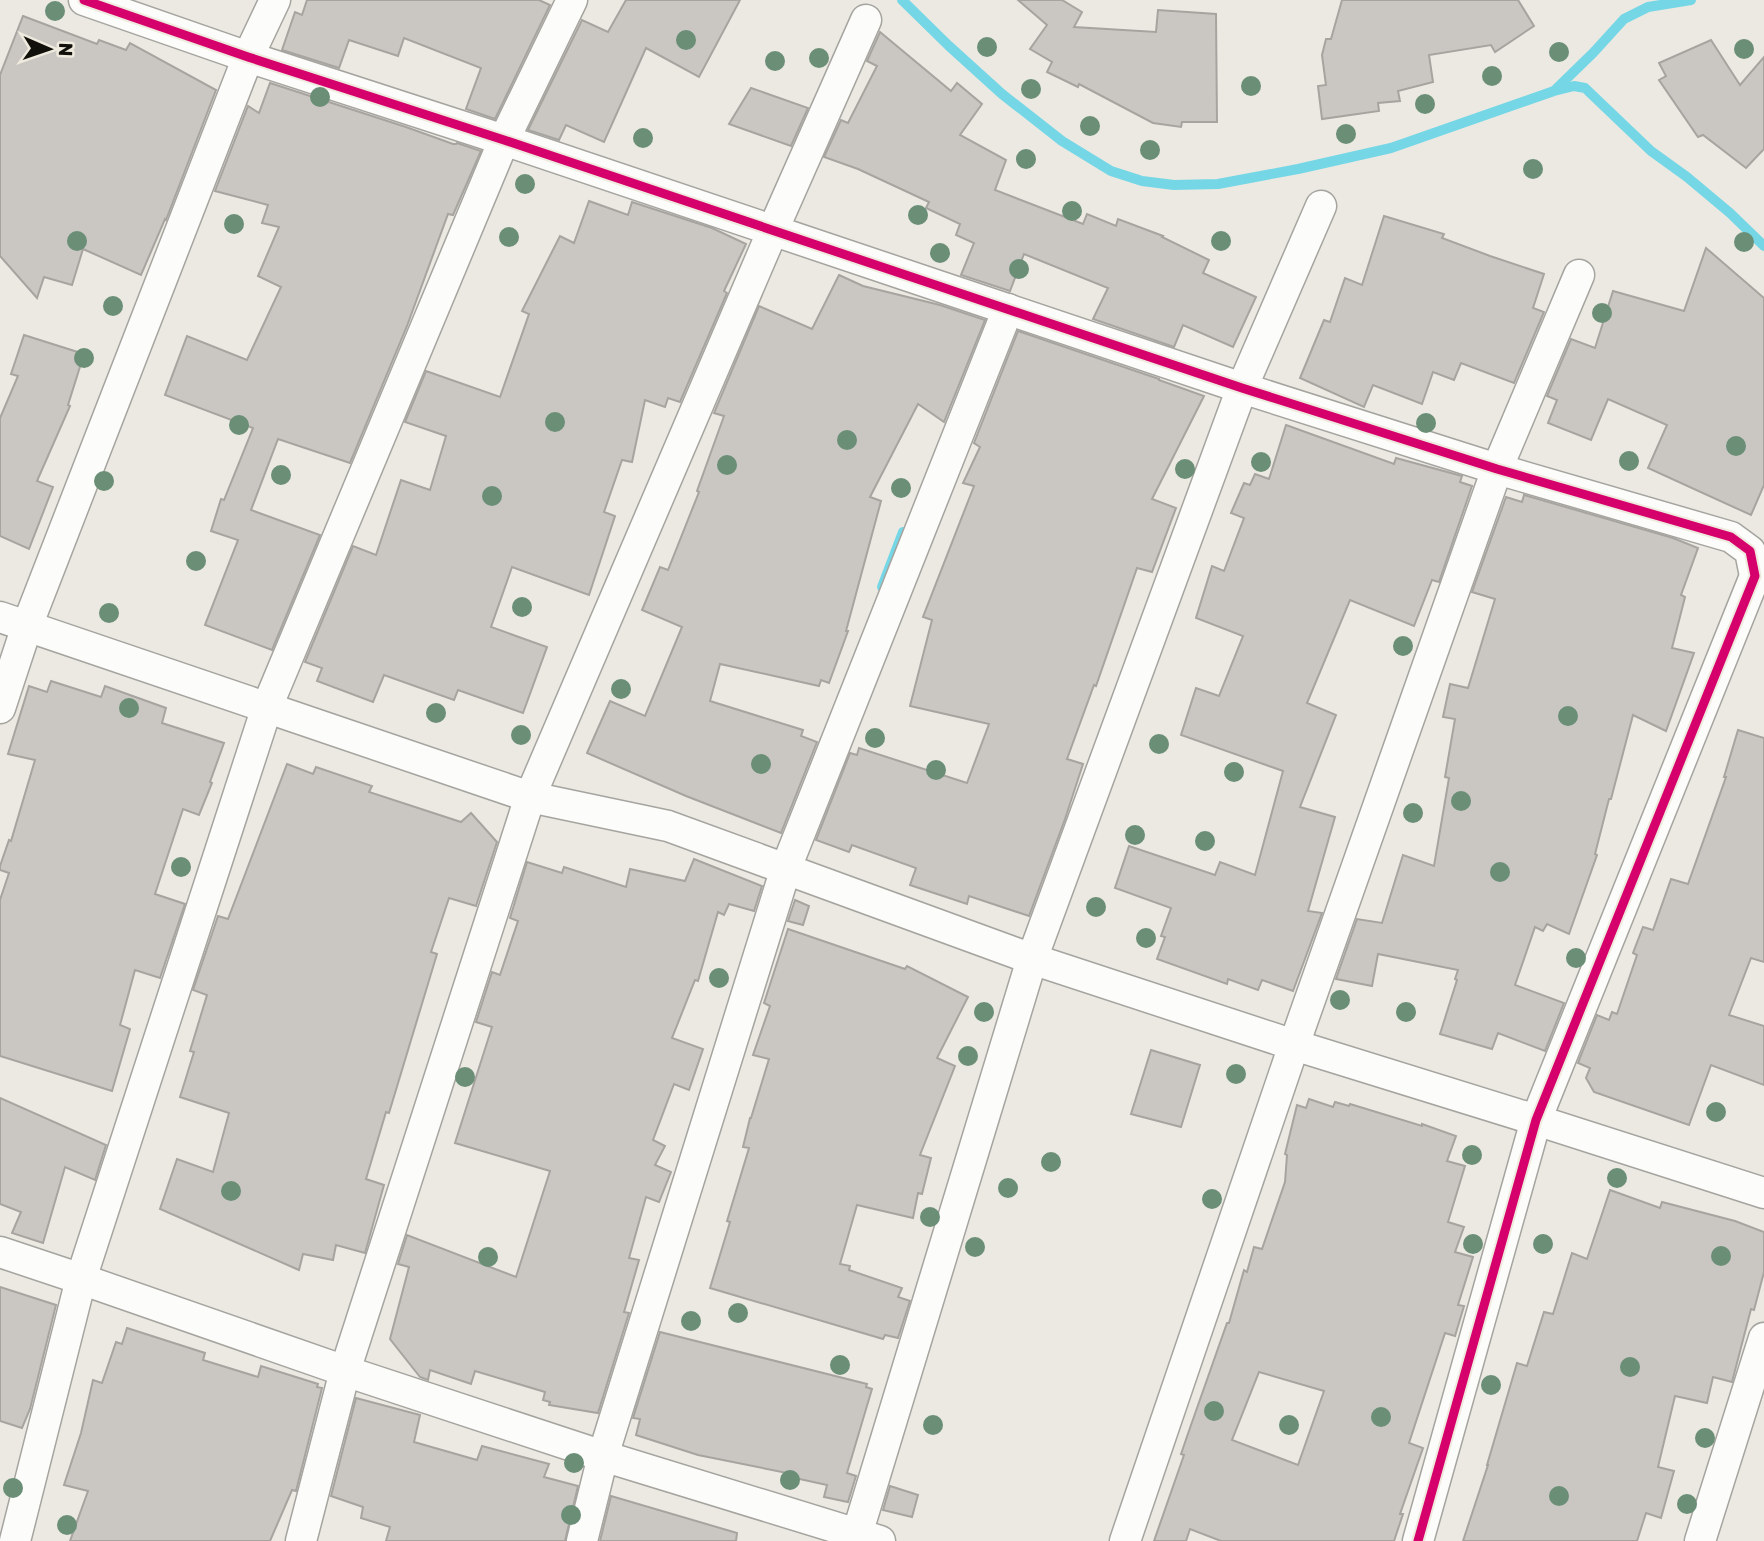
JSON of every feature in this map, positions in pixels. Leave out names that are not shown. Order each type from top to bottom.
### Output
[{"type":"street","points":[[84,0],[1242,388],[1497,469],[1731,537],[1750,551],[1755,576],[1536,1120],[1418,1541]]},
{"type":"street","points":[[0,708],[13,622],[248,57],[275,0]]},
{"type":"street","points":[[15,1541],[81,1279],[267,707],[504,140],[572,0]]},
{"type":"street","points":[[301,1541],[345,1371],[530,797],[866,20]]},
{"type":"street","points":[[0,1252],[345,1371],[864,1539],[1032,959],[1242,388],[1321,206]]},
{"type":"street","points":[[1125,1541],[1294,1045],[1497,469],[1579,275]]},
{"type":"street","points":[[582,1541],[603,1456],[786,867],[1008,309]]},
{"type":"street","points":[[13,622],[530,797],[668,826],[1032,959],[1294,1045],[1764,1193]]},
{"type":"street","points":[[1700,1541],[1764,1338]]},
{"type":"building","points":[[307,0],[539,0],[550,5],[495,119],[466,109],[481,68],[404,38],[398,56],[349,40],[339,68],[282,50],[295,12],[302,15]]},
{"type":"building","points":[[626,0],[740,0],[699,77],[646,48],[604,142],[566,125],[559,140],[528,130],[582,20],[608,32]]},
{"type":"building","points":[[1018,0],[1062,0],[1082,12],[1074,27],[1156,32],[1158,10],[1216,14],[1217,122],[1182,122],[1181,127],[1153,123],[1079,84],[1078,87],[1047,72],[1052,62],[1030,49],[1047,25]]},
{"type":"building","points":[[1342,0],[1518,0],[1534,26],[1495,52],[1491,45],[1429,55],[1433,82],[1398,91],[1400,101],[1378,103],[1379,111],[1322,119],[1318,86],[1326,85],[1322,55],[1326,39],[1331,39]]},
{"type":"building","points":[[23,16],[97,44],[99,40],[126,50],[130,43],[216,90],[166,220],[141,275],[83,249],[72,285],[44,277],[37,298],[0,256],[0,75]]},
{"type":"building","points":[[880,32],[951,91],[957,83],[982,104],[960,135],[1006,160],[995,190],[1083,224],[1087,214],[1116,226],[1118,219],[1163,236],[1209,260],[1203,273],[1256,297],[1233,347],[1183,325],[1174,347],[1093,319],[1108,288],[1024,254],[1010,291],[961,275],[974,243],[956,235],[960,224],[926,208],[929,202],[858,169],[824,157],[841,120],[848,123],[877,66],[867,61]]},
{"type":"building","points":[[1711,40],[1740,85],[1764,57],[1764,149],[1746,168],[1703,135],[1698,137],[1659,80],[1666,76],[1659,63]]},
{"type":"building","points":[[270,83],[481,151],[453,215],[448,214],[407,326],[350,463],[278,439],[251,510],[320,535],[272,650],[205,625],[238,540],[211,531],[221,499],[224,500],[253,428],[165,395],[187,336],[247,360],[281,287],[258,276],[279,227],[262,223],[268,205],[215,191],[248,106],[259,113]]},
{"type":"building","points":[[751,88],[808,108],[791,146],[729,124]]},
{"type":"building","points":[[589,201],[628,215],[632,202],[712,228],[746,244],[724,291],[727,293],[680,402],[668,398],[665,407],[645,400],[632,462],[622,460],[604,512],[615,516],[589,595],[512,567],[491,627],[547,647],[523,713],[458,690],[454,700],[384,675],[373,702],[317,681],[322,668],[305,662],[353,546],[376,555],[401,480],[430,490],[446,436],[405,422],[426,371],[500,397],[529,314],[522,311],[560,236],[574,243]]},
{"type":"building","points":[[1384,216],[1444,234],[1442,238],[1544,274],[1533,308],[1544,312],[1514,383],[1461,363],[1454,380],[1433,372],[1422,404],[1373,385],[1364,407],[1300,378],[1324,320],[1330,322],[1345,278],[1362,285]]},
{"type":"building","points":[[1706,248],[1764,298],[1764,485],[1751,515],[1648,468],[1667,425],[1608,399],[1591,440],[1548,423],[1557,400],[1547,396],[1571,339],[1595,348],[1613,291],[1684,311]]},
{"type":"building","points":[[839,275],[863,286],[940,305],[985,320],[944,422],[918,404],[870,497],[881,501],[848,631],[829,683],[821,680],[819,686],[720,664],[710,701],[803,730],[801,736],[817,742],[781,833],[587,753],[610,701],[645,716],[682,627],[642,610],[660,567],[668,570],[699,492],[697,491],[724,416],[714,413],[759,306],[812,329]]},
{"type":"building","points":[[1018,331],[1204,396],[1152,499],[1176,508],[1152,572],[1137,568],[1096,686],[1094,685],[1067,759],[1083,764],[1029,916],[969,896],[967,904],[910,885],[916,868],[852,845],[849,852],[816,840],[850,753],[857,755],[859,748],[967,783],[989,724],[910,706],[932,620],[923,617],[974,486],[963,483],[980,447],[974,443]]},
{"type":"building","points":[[24,335],[84,354],[68,405],[70,406],[37,481],[53,487],[29,549],[0,536],[0,418],[18,376],[11,374]]},
{"type":"building","points":[[1286,425],[1394,464],[1396,458],[1462,476],[1460,482],[1472,486],[1439,582],[1432,580],[1414,626],[1350,600],[1307,703],[1336,715],[1300,807],[1335,817],[1308,911],[1322,913],[1293,991],[1262,980],[1258,990],[1228,979],[1227,984],[1157,959],[1165,937],[1161,936],[1171,908],[1115,888],[1129,846],[1215,875],[1220,862],[1255,875],[1283,771],[1181,735],[1196,688],[1219,696],[1243,636],[1196,618],[1212,566],[1224,571],[1244,518],[1231,513],[1244,483],[1250,485],[1255,474],[1269,479]]},
{"type":"building","points":[[1524,495],[1673,538],[1698,548],[1681,595],[1685,597],[1672,648],[1694,653],[1666,731],[1633,715],[1609,799],[1595,854],[1597,855],[1569,934],[1547,924],[1543,931],[1535,927],[1515,985],[1564,1003],[1545,1051],[1498,1033],[1492,1049],[1440,1034],[1458,970],[1378,954],[1372,986],[1336,979],[1357,919],[1382,923],[1403,855],[1434,866],[1449,778],[1445,777],[1455,719],[1443,717],[1450,684],[1468,688],[1495,599],[1472,592],[1506,497],[1522,502]]},
{"type":"building","points":[[51,681],[101,697],[105,686],[166,708],[162,723],[224,743],[199,815],[183,809],[155,894],[185,904],[160,978],[135,970],[120,1025],[130,1029],[112,1091],[0,1056],[0,900],[9,873],[0,870],[0,866],[9,840],[11,841],[35,760],[8,754],[29,686],[47,692]]},
{"type":"building","points":[[1738,730],[1764,738],[1764,962],[1751,958],[1729,1015],[1764,1026],[1764,1085],[1711,1065],[1689,1125],[1594,1092],[1586,1078],[1590,1068],[1578,1063],[1597,1015],[1609,1020],[1612,1012],[1617,1014],[1637,955],[1633,953],[1643,927],[1653,930],[1671,879],[1688,884],[1726,777]]},
{"type":"building","points":[[287,764],[313,774],[316,767],[372,786],[369,792],[461,822],[471,813],[497,842],[476,906],[449,898],[431,952],[437,954],[366,1179],[384,1185],[365,1253],[336,1245],[333,1260],[303,1254],[299,1270],[160,1209],[177,1159],[213,1172],[229,1113],[180,1097],[194,1052],[190,1051],[207,995],[193,990],[218,916],[228,919]]},
{"type":"building","points":[[694,859],[762,886],[754,911],[729,904],[724,915],[718,912],[698,981],[695,980],[672,1038],[703,1049],[689,1090],[674,1084],[653,1140],[665,1146],[655,1165],[671,1172],[659,1202],[646,1197],[629,1258],[639,1260],[624,1312],[629,1313],[598,1413],[549,1405],[550,1402],[543,1400],[545,1392],[475,1371],[471,1384],[430,1370],[428,1380],[420,1377],[390,1339],[409,1267],[398,1264],[407,1235],[516,1277],[550,1171],[455,1143],[492,1027],[476,1022],[492,972],[500,975],[518,921],[510,918],[527,862],[562,873],[564,867],[626,887],[630,869],[685,881]]},
{"type":"building","points":[[795,900],[809,906],[803,925],[788,921]]},
{"type":"building","points":[[788,929],[905,969],[907,966],[968,997],[937,1058],[955,1066],[920,1155],[931,1158],[922,1194],[918,1193],[913,1218],[857,1205],[840,1264],[850,1266],[849,1270],[902,1288],[898,1297],[910,1301],[898,1338],[885,1335],[883,1339],[710,1288],[749,1148],[743,1147],[750,1118],[769,1059],[753,1055],[770,1006],[764,1003]]},
{"type":"building","points":[[1151,1050],[1200,1065],[1181,1127],[1131,1114]]},
{"type":"building","points":[[0,1098],[106,1145],[95,1180],[65,1167],[43,1243],[12,1233],[21,1212],[0,1204]]},
{"type":"building","points":[[1309,1099],[1333,1107],[1335,1102],[1349,1106],[1350,1104],[1456,1136],[1447,1161],[1465,1166],[1448,1222],[1464,1227],[1455,1252],[1473,1257],[1458,1305],[1464,1306],[1455,1336],[1445,1333],[1409,1443],[1423,1448],[1400,1514],[1403,1514],[1394,1541],[1221,1541],[1190,1529],[1186,1541],[1154,1541],[1184,1455],[1181,1454],[1229,1323],[1244,1270],[1247,1272],[1254,1247],[1262,1249],[1285,1182],[1285,1154],[1297,1105],[1306,1108]],"holes":[[[1259,1372],[1324,1391],[1298,1465],[1232,1440]]]},
{"type":"building","points":[[1610,1190],[1660,1208],[1662,1202],[1735,1221],[1764,1232],[1764,1272],[1754,1310],[1751,1309],[1732,1382],[1713,1377],[1707,1403],[1675,1396],[1658,1467],[1674,1471],[1661,1518],[1646,1513],[1637,1541],[1463,1541],[1517,1363],[1527,1366],[1544,1312],[1553,1314],[1572,1253],[1587,1259]]},
{"type":"building","points":[[0,1287],[56,1305],[30,1409],[22,1428],[0,1421]]},
{"type":"building","points":[[127,1328],[205,1353],[203,1360],[258,1377],[261,1366],[318,1384],[317,1387],[322,1388],[296,1491],[292,1490],[270,1541],[70,1541],[88,1491],[64,1485],[81,1433],[93,1380],[102,1383],[116,1342],[122,1344]]},
{"type":"building","points":[[660,1332],[867,1384],[866,1387],[872,1389],[847,1473],[856,1476],[848,1502],[824,1497],[827,1485],[786,1476],[787,1473],[698,1455],[636,1435],[640,1419],[633,1418]]},
{"type":"building","points":[[356,1398],[420,1415],[414,1442],[477,1460],[482,1446],[549,1464],[544,1477],[578,1486],[565,1541],[386,1541],[390,1527],[361,1518],[363,1507],[331,1496]]},
{"type":"building","points":[[890,1486],[918,1495],[912,1517],[883,1510]]},
{"type":"building","points":[[611,1496],[737,1533],[736,1541],[600,1541]]},
{"type":"waterway","points":[[902,0],[1002,94],[1062,141],[1111,171],[1142,181],[1174,185],[1218,184],[1298,169],[1391,148],[1574,86],[1585,88],[1651,151],[1730,213],[1764,246]]},
{"type":"waterway","points":[[1556,89],[1624,19],[1648,7],[1691,0]]},
{"type":"waterway","points":[[882,587],[903,532]]},
{"type":"cycle path","points":[[84,0],[1242,388],[1497,469],[1731,537],[1750,551],[1755,576],[1536,1120],[1418,1541]]}]
